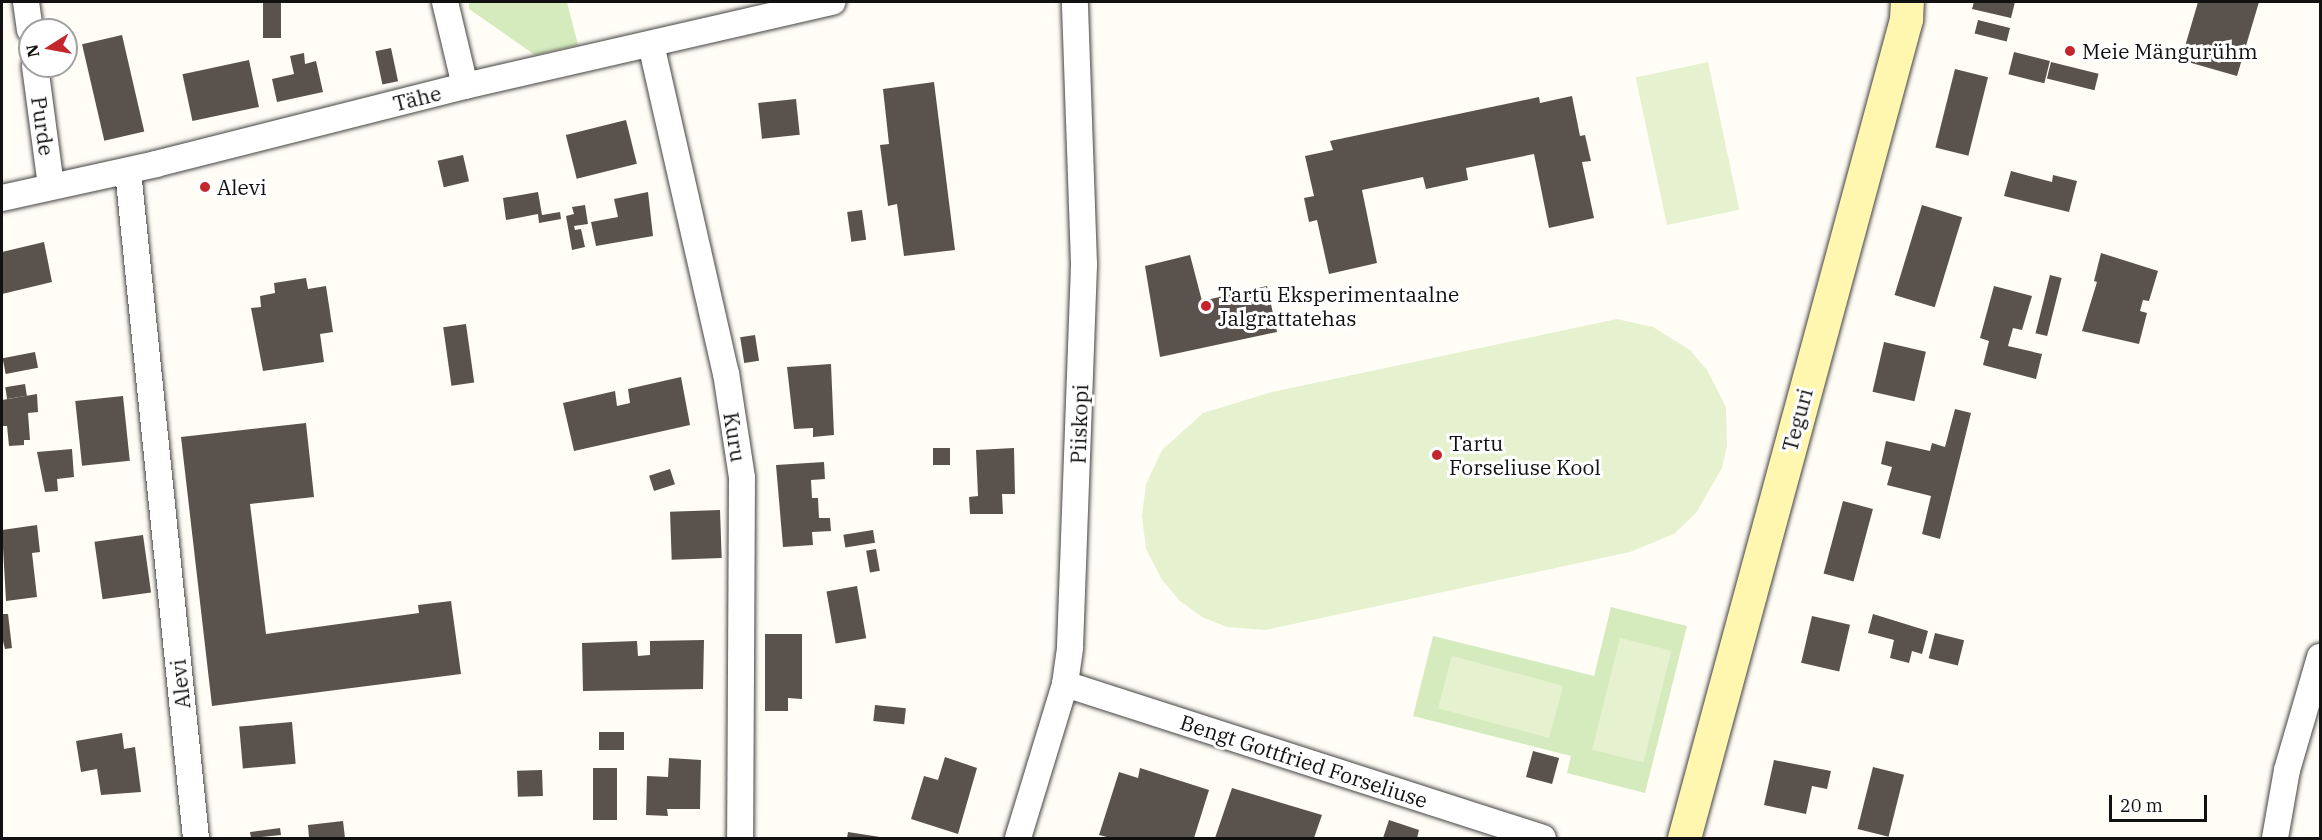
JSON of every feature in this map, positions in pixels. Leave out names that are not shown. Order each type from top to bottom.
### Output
[{"type":"street","points":[[26,2],[28,18]]},
{"type":"street","points":[[445,2],[465,86]]},
{"type":"street","name":"Tähe","points":[[2,198],[128,171],[465,86],[833,2]]},
{"type":"street","name":"Piiskopi","points":[[1018,838],[1065,684],[1070,647],[1084,264],[1075,2]]},
{"type":"street","name":"Teguri","points":[[1684,838],[1903,31],[1907,2]]},
{"type":"street","name":"Kuru","points":[[651,44],[726,373],[742,478],[740,838]]},
{"type":"street","name":"Purde","points":[[37,78],[51,186]]},
{"type":"street","name":"Alevi","points":[[128,171],[196,838]]},
{"type":"street","points":[[2275,838],[2287,770],[2320,657]]},
{"type":"street","name":"Bengt Gottfried Forseliuse","points":[[1065,684],[1543,838]]},
{"type":"green space","points":[[469,2],[567,2],[578,45],[535,55],[469,9]]},
{"type":"green space","points":[[1708,62],[1739,210],[1667,225],[1636,77]]},
{"type":"green space","points":[[1617,319],[1653,327],[1690,350],[1707,370],[1726,407],[1727,446],[1722,468],[1696,513],[1674,534],[1630,552],[1265,630],[1227,627],[1202,617],[1180,601],[1162,580],[1146,549],[1142,516],[1146,484],[1162,450],[1203,413],[1272,392]]},
{"type":"green space","points":[[1611,607],[1687,626],[1645,793],[1567,773],[1571,756],[1413,716],[1433,636],[1594,676]]},
{"type":"green space","points":[[1620,638],[1671,651],[1644,762],[1592,750]]},
{"type":"green space","points":[[1452,656],[1563,686],[1549,738],[1438,708]]},
{"type":"building","points":[[263,2],[281,2],[281,38],[263,38]]},
{"type":"building","points":[[1974,2],[2015,2],[2011,18],[1972,9]]},
{"type":"building","points":[[2198,2],[2259,2],[2237,76],[2181,60]]},
{"type":"building","points":[[1978,20],[2010,28],[2007,42],[1975,34]]},
{"type":"building","points":[[122,35],[144,131],[104,141],[82,44]]},
{"type":"building","points":[[391,48],[398,81],[382,85],[375,51]]},
{"type":"building","points":[[2014,52],[2050,61],[2044,83],[2008,74]]},
{"type":"building","points":[[304,53],[305,64],[316,61],[323,92],[277,102],[272,79],[294,74],[290,56]]},
{"type":"building","points":[[249,60],[259,107],[192,121],[182,74]]},
{"type":"building","points":[[2051,62],[2099,74],[2094,90],[2047,78]]},
{"type":"building","points":[[1955,69],[1988,77],[1968,156],[1935,148]]},
{"type":"building","points":[[934,82],[955,250],[904,256],[897,204],[888,206],[880,145],[889,144],[883,89]]},
{"type":"building","points":[[1572,96],[1580,136],[1585,135],[1591,161],[1582,162],[1594,218],[1549,228],[1534,154],[1466,168],[1468,180],[1426,189],[1423,177],[1362,190],[1377,263],[1329,274],[1317,220],[1309,222],[1304,198],[1314,196],[1305,156],[1333,150],[1330,141],[1539,97],[1540,103]]},
{"type":"building","points":[[796,99],[800,135],[762,139],[758,103]]},
{"type":"building","points":[[626,120],[637,164],[577,179],[566,135]]},
{"type":"building","points":[[463,155],[469,181],[444,187],[438,161]]},
{"type":"building","points":[[2011,171],[2052,182],[2053,175],[2077,181],[2069,212],[2004,196]]},
{"type":"building","points":[[538,192],[542,215],[560,212],[561,219],[539,223],[538,214],[506,220],[503,198]]},
{"type":"building","points":[[648,192],[653,236],[596,246],[591,222],[618,217],[614,199]]},
{"type":"building","points":[[585,205],[588,224],[574,226],[575,230],[581,229],[585,247],[572,250],[566,216],[574,214],[572,207]]},
{"type":"building","points":[[1922,205],[1962,217],[1935,307],[1895,295]]},
{"type":"building","points":[[862,210],[866,240],[851,242],[847,212]]},
{"type":"building","points":[[44,242],[52,282],[2,294],[2,252]]},
{"type":"building","points":[[2101,253],[2158,271],[2149,301],[2143,300],[2140,311],[2147,313],[2139,344],[2082,331],[2097,282],[2094,281]]},
{"type":"building","points":[[1190,255],[1202,301],[1267,286],[1277,332],[1160,357],[1145,266]]},
{"type":"building","points":[[2050,275],[2062,278],[2047,336],[2035,333]]},
{"type":"building","points":[[306,278],[308,289],[326,286],[333,332],[320,334],[324,362],[263,371],[251,308],[261,307],[260,296],[275,293],[274,283]]},
{"type":"building","points":[[1994,286],[2032,296],[2022,330],[2013,328],[2008,346],[2042,354],[2036,379],[1983,365],[1989,341],[1980,338]]},
{"type":"building","points":[[466,324],[474,382],[451,386],[443,327]]},
{"type":"building","points":[[755,335],[759,361],[744,363],[740,337]]},
{"type":"building","points":[[1884,342],[1926,352],[1914,401],[1873,392]]},
{"type":"building","points":[[35,352],[38,368],[6,374],[3,358]]},
{"type":"building","points":[[831,364],[834,435],[813,437],[813,428],[794,429],[787,367]]},
{"type":"building","points":[[681,377],[690,425],[574,451],[563,403],[615,391],[617,406],[630,403],[628,389]]},
{"type":"building","points":[[25,384],[27,396],[7,399],[5,387]]},
{"type":"building","points":[[37,394],[38,412],[28,413],[30,440],[24,440],[24,445],[9,446],[7,426],[2,426],[2,400]]},
{"type":"building","points":[[123,396],[130,461],[82,466],[75,401]]},
{"type":"building","points":[[1955,409],[1971,413],[1940,539],[1922,534],[1931,496],[1887,485],[1892,467],[1881,464],[1886,441],[1930,451],[1932,443],[1945,447]]},
{"type":"building","points":[[306,423],[314,497],[250,504],[266,634],[419,613],[418,605],[451,601],[461,674],[212,706],[181,437]]},
{"type":"building","points":[[933,448],[950,448],[950,465],[933,465]]},
{"type":"building","points":[[1014,448],[1015,494],[1002,494],[1003,514],[970,514],[969,497],[978,496],[976,450]]},
{"type":"building","points":[[72,449],[74,477],[57,479],[58,491],[45,492],[37,452]]},
{"type":"building","points":[[824,462],[825,479],[811,480],[812,498],[818,498],[819,518],[830,518],[831,531],[812,532],[813,545],[783,547],[776,465]]},
{"type":"building","points":[[670,469],[675,484],[654,491],[649,476]]},
{"type":"building","points":[[1843,501],[1873,509],[1854,581],[1824,573]]},
{"type":"building","points":[[720,510],[722,558],[672,560],[670,512]]},
{"type":"building","points":[[37,525],[40,552],[32,553],[37,597],[6,601],[2,530]]},
{"type":"building","points":[[873,530],[875,543],[845,548],[843,535]]},
{"type":"building","points":[[143,535],[151,592],[103,599],[94,542]]},
{"type":"building","points":[[876,549],[880,571],[870,572],[866,551]]},
{"type":"building","points":[[857,586],[866,638],[836,644],[826,591]]},
{"type":"building","points":[[2,614],[8,614],[12,648],[5,649],[2,637]]},
{"type":"building","points":[[1873,614],[1928,631],[1922,654],[1912,651],[1909,663],[1890,658],[1894,640],[1868,633]]},
{"type":"building","points":[[1812,616],[1850,625],[1839,672],[1801,663]]},
{"type":"building","points":[[1935,633],[1964,640],[1958,665],[1929,658]]},
{"type":"building","points":[[765,634],[802,634],[802,699],[788,698],[788,711],[765,711]]},
{"type":"building","points":[[704,640],[703,689],[583,691],[582,643],[637,641],[638,656],[650,655],[650,641]]},
{"type":"building","points":[[875,705],[906,708],[904,724],[873,721]]},
{"type":"building","points":[[292,722],[296,764],[243,768],[239,727]]},
{"type":"building","points":[[599,732],[624,732],[624,750],[599,750]]},
{"type":"building","points":[[122,733],[124,749],[135,747],[141,792],[101,795],[97,769],[81,772],[76,741]]},
{"type":"building","points":[[1533,751],[1559,758],[1552,784],[1526,777]]},
{"type":"building","points":[[945,757],[977,768],[958,834],[911,819],[924,776],[938,780]]},
{"type":"building","points":[[669,758],[701,760],[700,809],[667,809],[668,816],[646,815],[647,776],[668,777]]},
{"type":"building","points":[[1774,760],[1831,771],[1827,789],[1812,786],[1806,814],[1764,805]]},
{"type":"building","points":[[1873,767],[1904,775],[1889,837],[1858,829]]},
{"type":"building","points":[[593,768],[617,768],[617,820],[593,820]]},
{"type":"building","points":[[1140,768],[1209,790],[1194,838],[1111,838],[1099,835],[1119,772],[1138,778]]},
{"type":"building","points":[[542,770],[543,796],[518,797],[517,771]]},
{"type":"building","points":[[1232,788],[1322,815],[1314,838],[1215,838]]},
{"type":"building","points":[[1389,820],[1419,830],[1417,838],[1383,838]]},
{"type":"building","points":[[343,821],[345,838],[309,838],[308,825]]},
{"type":"building","points":[[280,828],[281,835],[251,838],[250,832]]},
{"type":"building","points":[[848,832],[880,837],[880,838],[847,838]]},
{"type":"place","name":"Meie Mängurühm","points":[[2070,51]]},
{"type":"place","name":"Alevi","points":[[205,187]]},
{"type":"place","name":"Tartu Eksperimentaalne Jalgrattatehas","points":[[1206,306]]},
{"type":"place","name":"Tartu Forseliuse Kool","points":[[1437,455]]}]
